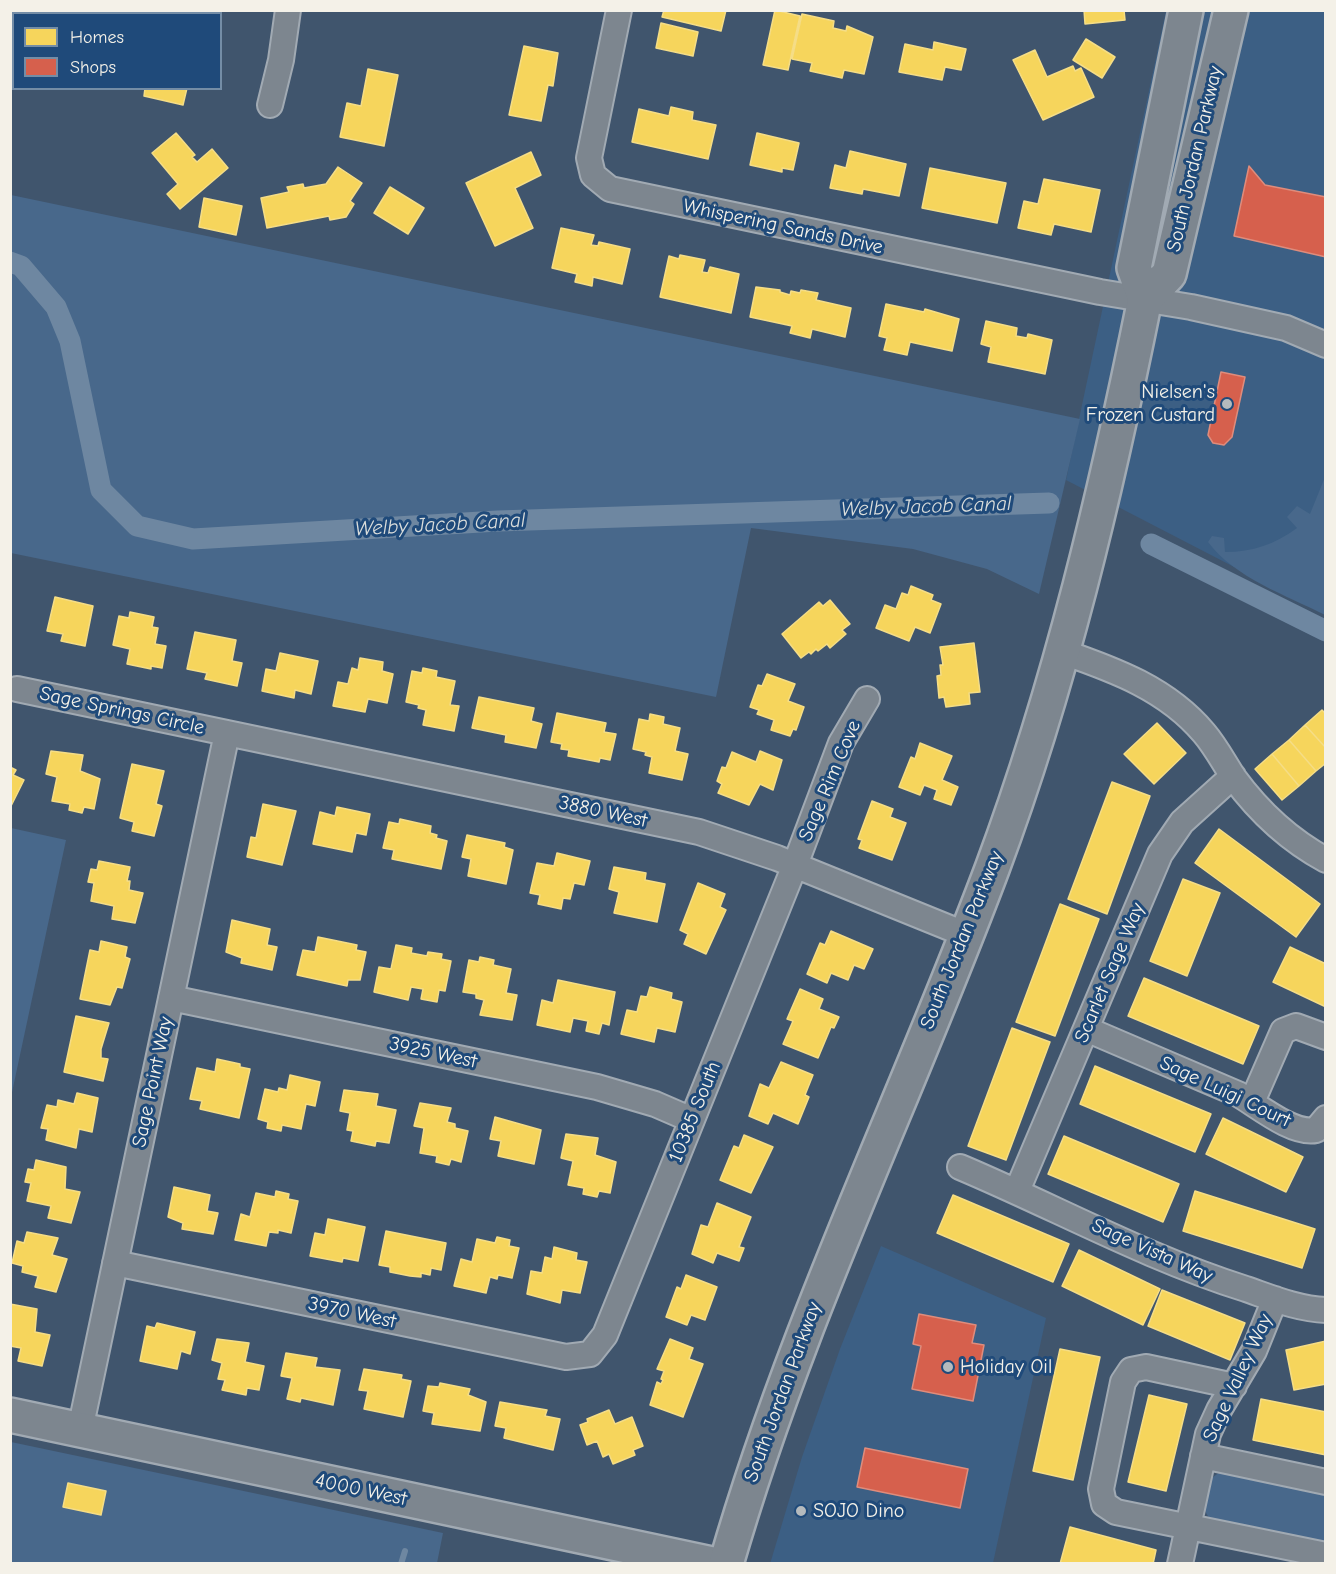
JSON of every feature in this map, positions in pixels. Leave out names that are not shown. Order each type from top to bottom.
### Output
[{"type":"main road","name":"South Jordan Parkway","points":[[726,1563],[794,1356],[967,935],[1018,795],[1063,652],[1103,498],[1145,299],[1134,268],[1186,10]]},
{"type":"main road","name":"South Jordan Parkway","points":[[1145,299],[1169,274],[1231,10]]},
{"type":"main road","name":"4000 West","points":[[10,1415],[712,1563]]},
{"type":"street","points":[[270,105],[281,60],[288,10]]},
{"type":"street","name":"Whispering Sands Drive","points":[[619,10],[589,158],[592,175],[610,189],[1100,292],[1286,328],[1326,345]]},
{"type":"street","points":[[1063,652],[1108,667],[1164,697],[1203,732],[1222,756],[1233,777],[1284,833],[1326,860]]},
{"type":"street","name":"Sage Springs Circle","points":[[17,689],[227,733]]},
{"type":"street","name":"Sage Rim Cove","points":[[795,865],[841,743],[867,699]]},
{"type":"street","name":"3880 West","points":[[227,733],[699,832],[795,865],[967,935]]},
{"type":"street","name":"Sage Point Way","points":[[80,1430],[227,733]]},
{"type":"street","name":"Scarlet Sage Way","points":[[1017,1191],[1166,843],[1191,813],[1233,777]]},
{"type":"street","name":"10385 South","points":[[590,1354],[605,1335],[795,865]]},
{"type":"street","name":"3925 West","points":[[171,998],[597,1087],[655,1104],[692,1120]]},
{"type":"street","points":[[1252,1102],[1283,1031],[1296,1026],[1326,1037]]},
{"type":"street","name":"Sage Luigi Court","points":[[1086,1029],[1252,1102],[1260,1110],[1310,1131],[1321,1127],[1326,1118]]},
{"type":"street","name":"Sage Vista Way","points":[[960,1167],[1017,1191],[1168,1263],[1275,1299],[1326,1310]]},
{"type":"street","name":"3970 West","points":[[115,1263],[566,1357],[590,1354]]},
{"type":"street","name":"Sage Valley Way","points":[[1180,1563],[1203,1456],[1213,1423],[1257,1343],[1275,1299]]},
{"type":"street","points":[[1234,1386],[1146,1367],[1131,1370],[1123,1382],[1101,1497],[1104,1504],[1116,1512],[1326,1555]]},
{"type":"street","points":[[1203,1456],[1326,1482]]},
{"type":"shaded area","points":[[1166,11],[1325,11],[1325,614],[1066,480]]},
{"type":"shaded area","points":[[11,195],[1080,419],[1039,594],[987,569],[913,549],[751,528],[716,697],[11,553]]},
{"type":"shaded area","points":[[1325,477],[1325,615],[1247,576],[1219,555],[1208,542],[1212,536],[1224,538],[1225,552],[1235,552],[1254,549],[1280,538],[1297,528],[1287,517],[1297,506],[1310,514]]},
{"type":"shaded area","points":[[10,828],[66,840],[11,1097]]},
{"type":"shaded area","points":[[881,1246],[1046,1318],[993,1563],[770,1564],[802,1457],[840,1349]]},
{"type":"shaded area","points":[[11,1442],[443,1533],[437,1563],[11,1564]]},
{"type":"shaded area","points":[[1221,1471],[1325,1492],[1325,1541],[1319,1545],[1212,1523],[1205,1511],[1212,1478]]},
{"type":"building: Homes","points":[[43,10],[82,10],[82,12],[43,12]]},
{"type":"building: Homes","points":[[664,10],[726,10],[721,31],[662,17]]},
{"type":"building: Homes","points":[[775,10],[800,16],[788,70],[763,65]]},
{"type":"building: Homes","points":[[1084,10],[1124,10],[1125,20],[1085,24]]},
{"type":"building: Homes","points":[[802,14],[834,21],[833,28],[846,31],[847,26],[873,37],[864,74],[844,70],[842,78],[810,71],[812,63],[792,59]]},
{"type":"building: Homes","points":[[661,23],[698,32],[693,56],[656,48]]},
{"type":"building: Homes","points":[[1086,39],[1115,57],[1102,78],[1073,60]]},
{"type":"building: Homes","points":[[934,42],[966,49],[961,70],[945,67],[942,80],[899,72],[905,44],[933,50]]},
{"type":"building: Homes","points":[[524,46],[558,53],[553,86],[548,85],[541,121],[509,115]]},
{"type":"building: Homes","points":[[1035,50],[1047,77],[1073,66],[1075,71],[1081,68],[1094,97],[1043,120],[1013,60]]},
{"type":"building: Homes","points":[[368,69],[398,75],[384,146],[340,137],[347,103],[361,106]]},
{"type":"building: Homes","points":[[145,90],[187,90],[183,105],[144,96]]},
{"type":"building: Homes","points":[[671,107],[693,112],[692,120],[716,125],[708,159],[632,142],[639,109],[669,116]]},
{"type":"building: Homes","points":[[176,133],[195,155],[192,157],[197,162],[212,149],[228,168],[180,209],[167,194],[178,184],[152,153]]},
{"type":"building: Homes","points":[[757,133],[799,143],[793,170],[782,168],[782,172],[750,165]]},
{"type":"building: Homes","points":[[850,151],[906,164],[899,196],[863,189],[862,194],[830,188],[835,165],[846,168]]},
{"type":"building: Homes","points":[[531,152],[541,175],[515,188],[533,228],[495,246],[466,183]]},
{"type":"building: Homes","points":[[338,167],[362,183],[350,201],[354,204],[346,217],[330,220],[329,216],[267,228],[261,198],[289,192],[287,187],[303,184],[304,188],[326,184]]},
{"type":"building: Homes","points":[[930,168],[1006,183],[997,223],[922,208]]},
{"type":"building: Homes","points":[[1044,179],[1100,190],[1091,232],[1054,224],[1051,235],[1018,228],[1024,201],[1038,204]]},
{"type":"building: Homes","points":[[390,187],[424,208],[408,234],[374,213]]},
{"type":"building: Homes","points":[[204,198],[242,206],[236,235],[199,227]]},
{"type":"building: Homes","points":[[561,228],[594,235],[591,245],[598,246],[599,242],[630,249],[622,284],[593,277],[592,286],[575,282],[577,274],[552,268]]},
{"type":"building: Homes","points":[[680,255],[705,260],[702,272],[708,273],[710,267],[739,274],[731,313],[660,297],[669,256],[679,259]]},
{"type":"building: Homes","points":[[756,287],[780,290],[790,295],[791,291],[800,293],[801,290],[818,293],[816,300],[851,308],[845,337],[812,329],[810,338],[790,333],[792,326],[750,317]]},
{"type":"building: Homes","points":[[886,304],[924,312],[925,309],[959,319],[952,351],[910,342],[907,355],[884,350],[887,338],[879,336]]},
{"type":"building: Homes","points":[[986,321],[1017,328],[1016,336],[1027,338],[1028,334],[1052,340],[1045,374],[988,362],[991,347],[981,344]]},
{"type":"building: Homes","points":[[911,586],[933,595],[931,600],[941,604],[930,633],[915,627],[909,641],[876,628],[885,605],[896,609],[902,593],[908,595]]},
{"type":"building: Homes","points":[[55,597],[93,606],[85,646],[61,641],[63,634],[47,631]]},
{"type":"building: Homes","points":[[830,600],[850,624],[842,630],[846,634],[830,648],[827,644],[818,651],[816,649],[801,658],[782,634],[819,602],[823,606]]},
{"type":"building: Homes","points":[[130,612],[154,617],[152,627],[158,628],[155,644],[166,646],[162,668],[151,666],[151,669],[127,664],[130,649],[113,645],[119,616],[129,618]]},
{"type":"building: Homes","points":[[195,632],[236,640],[232,661],[242,663],[237,686],[205,679],[207,673],[187,669]]},
{"type":"building: Homes","points":[[974,643],[980,692],[969,693],[970,704],[946,707],[944,697],[939,698],[937,676],[941,675],[940,665],[943,665],[940,647]]},
{"type":"building: Homes","points":[[280,653],[318,661],[311,694],[295,690],[294,698],[262,691],[266,669],[276,671]]},
{"type":"building: Homes","points":[[360,658],[383,662],[382,671],[393,674],[387,703],[368,699],[365,712],[333,706],[338,682],[348,684],[352,668],[358,670]]},
{"type":"building: Homes","points":[[423,668],[437,671],[436,677],[455,681],[450,705],[459,706],[454,731],[423,725],[426,710],[418,708],[419,705],[406,702],[412,671],[422,673]]},
{"type":"building: Homes","points":[[767,674],[795,684],[788,701],[804,707],[796,730],[793,729],[790,736],[771,730],[774,720],[757,714],[759,710],[750,707],[758,685],[762,686]]},
{"type":"building: Homes","points":[[479,697],[534,708],[531,721],[542,724],[536,748],[505,742],[506,735],[472,728]]},
{"type":"building: Homes","points":[[1322,710],[1326,714],[1326,748],[1305,725]]},
{"type":"building: Homes","points":[[557,713],[606,723],[604,732],[616,734],[610,760],[600,758],[599,762],[568,756],[569,750],[561,749],[562,744],[551,742]]},
{"type":"building: Homes","points":[[650,714],[664,717],[663,724],[680,728],[675,751],[688,754],[682,780],[649,773],[652,757],[645,755],[646,752],[633,749],[639,719],[649,721]]},
{"type":"building: Homes","points":[[1157,723],[1186,753],[1154,784],[1124,754]]},
{"type":"building: Homes","points":[[1305,725],[1326,748],[1326,763],[1316,771],[1289,740]]},
{"type":"building: Homes","points":[[1289,740],[1316,771],[1299,786],[1272,754]]},
{"type":"building: Homes","points":[[920,743],[952,756],[942,780],[958,787],[951,805],[934,799],[937,790],[924,785],[920,795],[899,787],[911,757],[915,759]]},
{"type":"building: Homes","points":[[51,751],[83,755],[80,771],[100,779],[94,809],[84,807],[82,813],[69,810],[70,804],[52,801],[57,777],[46,774]]},
{"type":"building: Homes","points":[[760,751],[782,760],[773,790],[760,784],[749,805],[718,793],[722,784],[717,781],[722,767],[726,768],[732,752],[756,762]]},
{"type":"building: Homes","points":[[1272,754],[1299,786],[1282,800],[1255,769]]},
{"type":"building: Homes","points":[[132,764],[164,771],[156,804],[162,806],[154,836],[132,831],[134,822],[120,818]]},
{"type":"building: Homes","points":[[10,767],[16,770],[13,775],[24,780],[11,806]]},
{"type":"building: Homes","points":[[1112,782],[1150,796],[1107,914],[1068,899]]},
{"type":"building: Homes","points":[[872,801],[893,809],[890,817],[906,823],[892,860],[859,848],[862,840],[858,839]]},
{"type":"building: Homes","points":[[263,804],[296,811],[282,865],[247,857],[251,837],[256,838]]},
{"type":"building: Homes","points":[[337,807],[370,814],[366,835],[356,833],[352,852],[313,844],[320,812],[335,816]]},
{"type":"building: Homes","points":[[400,819],[431,826],[430,833],[437,835],[436,838],[447,841],[441,869],[392,859],[394,850],[383,848],[389,822],[399,824]]},
{"type":"building: Homes","points":[[1219,829],[1320,904],[1296,937],[1195,863]]},
{"type":"building: Homes","points":[[467,835],[505,843],[504,847],[513,850],[506,884],[468,876],[471,859],[462,857]]},
{"type":"building: Homes","points":[[557,853],[590,861],[584,885],[574,883],[570,899],[563,898],[561,909],[538,904],[540,895],[530,893],[537,863],[554,866]]},
{"type":"building: Homes","points":[[99,861],[130,867],[127,881],[130,881],[129,890],[143,893],[135,923],[112,919],[114,906],[91,901],[94,883],[88,882],[91,869],[97,870]]},
{"type":"building: Homes","points":[[614,867],[646,873],[645,880],[665,884],[657,922],[614,913],[619,892],[609,889]]},
{"type":"building: Homes","points":[[1183,879],[1220,893],[1187,976],[1150,961]]},
{"type":"building: Homes","points":[[698,883],[725,894],[720,907],[726,910],[706,954],[684,944],[688,934],[680,930]]},
{"type":"building: Homes","points":[[1060,904],[1099,919],[1055,1036],[1016,1022]]},
{"type":"building: Homes","points":[[232,920],[270,929],[267,945],[277,947],[272,970],[241,963],[242,958],[226,952]]},
{"type":"building: Homes","points":[[831,931],[873,949],[864,969],[854,965],[848,980],[831,973],[827,983],[807,974],[820,943],[825,945]]},
{"type":"building: Homes","points":[[318,937],[357,945],[356,950],[366,952],[360,980],[348,980],[347,986],[297,975],[303,950],[315,952]]},
{"type":"building: Homes","points":[[101,941],[127,947],[125,957],[130,959],[122,988],[117,987],[110,1005],[80,999],[90,950],[99,952]]},
{"type":"building: Homes","points":[[396,945],[412,948],[411,953],[427,956],[428,952],[442,954],[441,959],[451,961],[445,991],[439,990],[437,1002],[421,999],[423,989],[411,987],[408,1000],[374,992],[379,967],[391,969]]},
{"type":"building: Homes","points":[[1290,947],[1326,964],[1326,1007],[1273,982]]},
{"type":"building: Homes","points":[[480,957],[494,960],[493,965],[511,969],[506,993],[517,995],[512,1020],[480,1015],[484,1000],[476,998],[476,994],[463,992],[469,960],[479,962]]},
{"type":"building: Homes","points":[[1144,978],[1259,1026],[1243,1064],[1128,1016]]},
{"type":"building: Homes","points":[[558,980],[615,992],[609,1025],[602,1023],[599,1034],[586,1031],[588,1021],[573,1018],[570,1032],[537,1025],[542,1000],[553,1003]]},
{"type":"building: Homes","points":[[650,987],[672,993],[671,999],[682,1002],[675,1032],[657,1028],[654,1042],[621,1034],[627,1010],[637,1012],[641,996],[647,997]]},
{"type":"building: Homes","points":[[800,989],[823,999],[819,1009],[839,1017],[834,1028],[831,1027],[818,1058],[783,1044],[793,1021],[787,1019]]},
{"type":"building: Homes","points":[[76,1016],[109,1023],[101,1049],[101,1058],[108,1059],[103,1081],[64,1072]]},
{"type":"building: Homes","points":[[1012,1028],[1050,1042],[1006,1160],[968,1146]]},
{"type":"building: Homes","points":[[217,1059],[240,1064],[240,1067],[250,1069],[239,1118],[200,1109],[202,1101],[190,1099],[197,1068],[215,1072]]},
{"type":"building: Homes","points":[[781,1062],[813,1075],[805,1095],[809,1097],[798,1124],[773,1113],[768,1124],[749,1116],[760,1084],[769,1088]]},
{"type":"building: Homes","points":[[1095,1066],[1211,1114],[1195,1152],[1080,1104]]},
{"type":"building: Homes","points":[[290,1075],[320,1082],[315,1106],[306,1104],[301,1129],[282,1125],[281,1131],[267,1128],[268,1122],[258,1119],[265,1089],[278,1092],[279,1088],[287,1090]]},
{"type":"building: Homes","points":[[344,1090],[378,1094],[376,1106],[396,1110],[389,1143],[376,1141],[375,1146],[351,1141],[353,1131],[347,1130],[350,1113],[340,1111]]},
{"type":"building: Homes","points":[[77,1093],[98,1098],[92,1132],[79,1129],[76,1148],[46,1140],[48,1129],[41,1128],[47,1105],[57,1107],[58,1100],[74,1104]]},
{"type":"building: Homes","points":[[420,1103],[451,1108],[447,1122],[455,1124],[455,1128],[468,1131],[461,1162],[451,1159],[449,1165],[436,1162],[437,1156],[420,1153],[424,1128],[414,1126]]},
{"type":"building: Homes","points":[[495,1117],[541,1130],[534,1164],[498,1156],[501,1141],[490,1139]]},
{"type":"building: Homes","points":[[1223,1118],[1303,1157],[1286,1192],[1206,1154]]},
{"type":"building: Homes","points":[[566,1134],[598,1138],[595,1155],[616,1162],[610,1193],[599,1191],[597,1197],[583,1194],[584,1188],[568,1185],[573,1161],[561,1158]]},
{"type":"building: Homes","points":[[744,1135],[773,1147],[751,1193],[720,1180],[734,1146],[739,1148]]},
{"type":"building: Homes","points":[[1064,1136],[1179,1184],[1163,1222],[1048,1174]]},
{"type":"building: Homes","points":[[36,1160],[66,1167],[65,1189],[80,1192],[71,1223],[48,1218],[51,1206],[27,1201],[31,1183],[25,1182],[28,1169],[34,1170]]},
{"type":"building: Homes","points":[[174,1187],[210,1195],[207,1211],[218,1213],[213,1234],[182,1229],[183,1223],[168,1217]]},
{"type":"building: Homes","points":[[276,1191],[289,1194],[288,1199],[298,1201],[291,1233],[278,1230],[278,1233],[269,1232],[266,1246],[235,1240],[241,1214],[250,1217],[256,1193],[275,1197]]},
{"type":"building: Homes","points":[[1195,1191],[1315,1229],[1302,1268],[1183,1231]]},
{"type":"building: Homes","points":[[953,1195],[1069,1244],[1053,1282],[937,1233]]},
{"type":"building: Homes","points":[[717,1203],[751,1217],[739,1247],[744,1248],[739,1261],[717,1253],[713,1263],[692,1254],[701,1225],[708,1227]]},
{"type":"building: Homes","points":[[328,1219],[365,1227],[358,1261],[343,1258],[342,1262],[310,1256],[315,1233],[325,1235]]},
{"type":"building: Homes","points":[[386,1231],[446,1243],[441,1270],[431,1268],[430,1275],[421,1273],[421,1277],[390,1272],[390,1267],[379,1265]]},
{"type":"building: Homes","points":[[27,1232],[58,1238],[52,1255],[67,1259],[56,1292],[35,1287],[38,1276],[22,1272],[23,1266],[12,1263],[17,1241],[24,1243]]},
{"type":"building: Homes","points":[[497,1237],[510,1240],[509,1246],[519,1248],[512,1278],[498,1275],[497,1279],[490,1277],[486,1293],[454,1286],[461,1259],[472,1262],[477,1239],[495,1243]]},
{"type":"building: Homes","points":[[554,1247],[577,1253],[576,1260],[587,1262],[580,1293],[562,1290],[560,1303],[527,1294],[531,1271],[542,1273],[545,1257],[552,1259]]},
{"type":"building: Homes","points":[[1079,1250],[1160,1289],[1143,1325],[1062,1286]]},
{"type":"building: Homes","points":[[686,1275],[717,1287],[705,1320],[691,1315],[687,1325],[666,1317],[677,1287],[681,1289]]},
{"type":"building: Homes","points":[[1162,1290],[1245,1323],[1230,1360],[1148,1326]]},
{"type":"building: Homes","points":[[10,1304],[37,1309],[35,1332],[50,1335],[42,1366],[18,1361],[21,1348],[10,1346]]},
{"type":"building: Homes","points":[[157,1323],[195,1332],[190,1354],[181,1351],[177,1369],[140,1361],[147,1326],[155,1328]]},
{"type":"building: Homes","points":[[217,1339],[249,1343],[245,1362],[264,1366],[259,1390],[247,1388],[246,1395],[222,1390],[225,1380],[218,1379],[222,1363],[212,1360]]},
{"type":"building: Homes","points":[[670,1339],[693,1348],[689,1359],[703,1364],[683,1417],[650,1405],[657,1382],[661,1384],[663,1380],[661,1379],[664,1371],[657,1369]]},
{"type":"building: Homes","points":[[1326,1341],[1326,1384],[1294,1390],[1286,1350]]},
{"type":"building: Homes","points":[[1060,1349],[1100,1357],[1073,1480],[1033,1471]]},
{"type":"building: Homes","points":[[286,1353],[317,1358],[315,1367],[340,1370],[333,1405],[301,1398],[300,1402],[287,1399],[292,1378],[281,1376]]},
{"type":"building: Homes","points":[[364,1369],[402,1375],[401,1379],[411,1381],[403,1417],[364,1409],[368,1391],[359,1390]]},
{"type":"building: Homes","points":[[440,1383],[470,1389],[468,1395],[486,1402],[480,1431],[432,1424],[434,1413],[423,1411],[428,1386],[439,1387]]},
{"type":"building: Homes","points":[[1149,1395],[1187,1404],[1166,1491],[1128,1482]]},
{"type":"building: Homes","points":[[1261,1399],[1326,1412],[1326,1455],[1253,1440]]},
{"type":"building: Homes","points":[[500,1402],[547,1410],[545,1416],[560,1419],[553,1450],[504,1438],[506,1428],[495,1426]]},
{"type":"building: Homes","points":[[609,1410],[615,1424],[632,1417],[643,1446],[633,1450],[635,1455],[613,1464],[609,1454],[603,1457],[597,1441],[587,1445],[580,1425],[588,1422],[587,1419]]},
{"type":"building: Homes","points":[[68,1483],[106,1491],[101,1515],[63,1507]]},
{"type":"building: Homes","points":[[1070,1527],[1156,1550],[1153,1564],[1060,1564]]},
{"type":"building: Shops","points":[[1249,166],[1265,185],[1326,197],[1326,257],[1234,236]]},
{"type":"building: Shops","name":"Nielsen's Frozen Custard","points":[[1221,372],[1245,377],[1232,437],[1224,445],[1213,443],[1208,435]]},
{"type":"building: Shops","name":"Holiday Oil","points":[[919,1314],[976,1325],[972,1343],[984,1345],[973,1401],[912,1389],[921,1346],[913,1344]]},
{"type":"building: Shops","points":[[865,1448],[968,1469],[960,1508],[857,1487]]},
{"type":"waterway","name":"Welby Jacob Canal","points":[[10,262],[21,266],[56,307],[70,341],[101,490],[137,526],[193,539],[498,521],[1049,503]]},
{"type":"waterway","name":"Welby Jacob Canal","points":[[1151,544],[1326,631]]},
{"type":"waterway","points":[[401,1564],[405,1551]]},
{"type":"place","name":"Nielsen's Frozen Custard","points":[[1227,404]]},
{"type":"place","name":"Holiday Oil","points":[[948,1367]]},
{"type":"place","name":"SOJO Dino","points":[[801,1511]]}]
